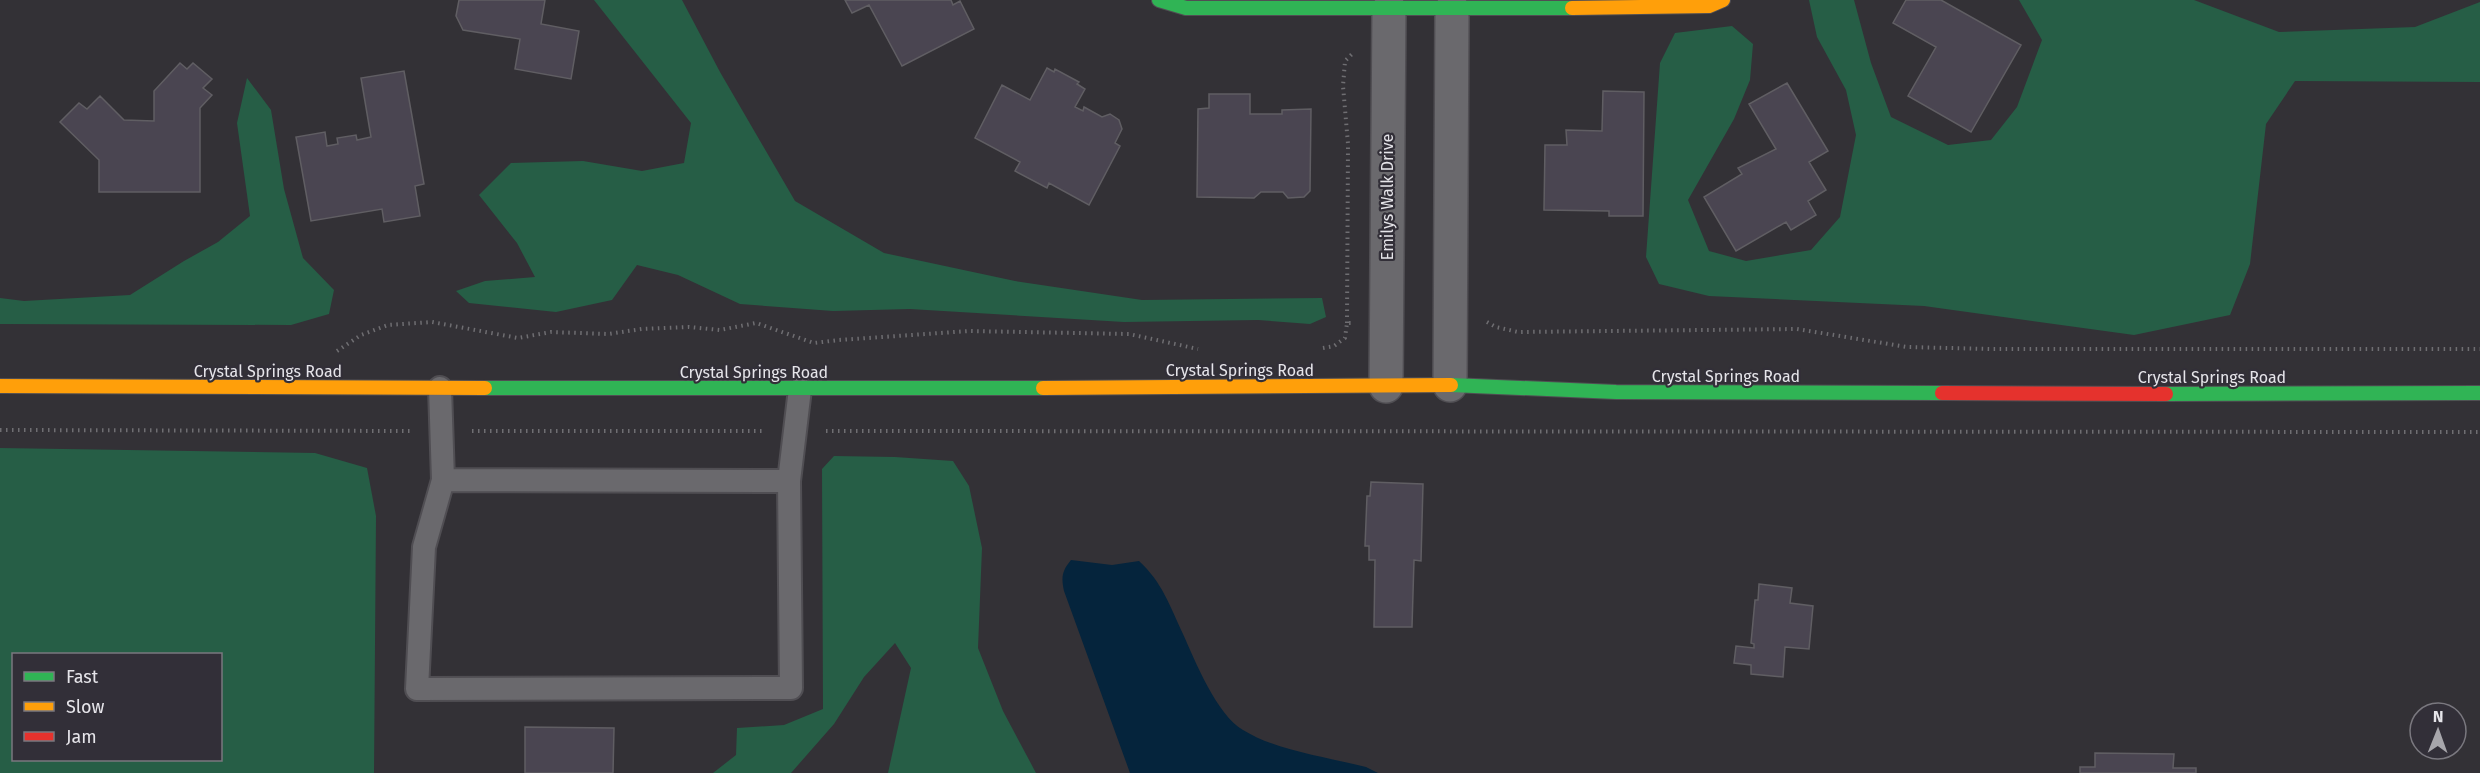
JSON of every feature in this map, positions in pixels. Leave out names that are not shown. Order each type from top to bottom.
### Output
[{"type":"street","points":[[1159,0],[1186,8],[1389,9],[1709,6],[1723,0]]},
{"type":"street","name":"Emilys Walk Drive","points":[[1386,386],[1389,9]]},
{"type":"street","points":[[1450,385],[1452,9]]},
{"type":"street","name":"Crystal Springs Road","points":[[0,386],[800,389],[1450,385],[1616,392],[2480,393]]},
{"type":"lane","points":[[440,388],[443,480],[424,547],[417,689],[790,687],[789,482],[800,389]]},
{"type":"lane","points":[[443,480],[789,482]]},
{"type":"path","points":[[1450,322],[1484,320],[1496,327],[1518,332],[1797,330],[1906,347],[2480,349]]},
{"type":"path","points":[[326,351],[338,351],[361,335],[388,325],[432,322],[518,338],[552,332],[608,334],[642,329],[689,327],[720,330],[756,323],[814,343],[839,339],[969,332],[1129,334],[1202,350]]},
{"type":"path","points":[[1317,349],[1334,346],[1345,338],[1347,323],[1386,322]]},
{"type":"path","points":[[0,430],[2480,432]]},
{"type":"green space","points":[[594,0],[682,0],[720,72],[795,201],[884,253],[1015,281],[1142,300],[1322,298],[1326,317],[1310,324],[1258,320],[1124,322],[910,309],[833,311],[740,304],[678,275],[637,265],[612,300],[556,312],[469,303],[456,291],[485,281],[535,277],[517,243],[479,195],[511,163],[583,161],[642,171],[684,163],[691,123]]},
{"type":"green space","points":[[1809,0],[1854,0],[1871,63],[1891,117],[1948,145],[1991,140],[2017,107],[2042,40],[2019,0],[2194,0],[2279,32],[2415,27],[2480,2],[2480,82],[2295,81],[2266,124],[2250,264],[2230,315],[2134,335],[1924,306],[1709,296],[1659,284],[1646,257],[1660,63],[1675,33],[1732,26],[1753,44],[1750,80],[1734,119],[1688,200],[1709,251],[1746,261],[1811,250],[1840,217],[1856,135],[1846,90],[1817,37]]},
{"type":"green space","points":[[247,78],[271,110],[284,189],[303,258],[334,290],[329,314],[291,325],[0,324],[0,298],[24,301],[130,295],[218,242],[250,216],[237,123]]},
{"type":"green space","points":[[0,448],[315,453],[367,468],[376,516],[374,773],[0,773]]},
{"type":"green space","points":[[834,456],[953,461],[969,486],[982,548],[978,648],[1003,711],[1036,773],[888,773],[911,668],[895,643],[864,677],[834,724],[791,773],[713,773],[736,755],[737,728],[784,725],[823,709],[822,469]]},
{"type":"water","points":[[1071,560],[1112,565],[1139,561],[1154,577],[1165,595],[1200,672],[1216,700],[1233,723],[1243,730],[1271,743],[1303,753],[1366,767],[1378,773],[1130,773],[1064,591],[1063,574]]},
{"type":"building","points":[[459,0],[545,0],[541,24],[579,31],[571,79],[515,69],[520,39],[463,30],[456,16]]},
{"type":"building","points":[[845,0],[951,0],[953,5],[960,1],[974,29],[902,66],[869,5],[852,13]]},
{"type":"building","points":[[1906,0],[1941,0],[2021,45],[1971,132],[1908,96],[1936,47],[1893,23]]},
{"type":"building","points":[[180,63],[187,69],[193,63],[212,79],[203,88],[212,95],[200,108],[200,192],[99,192],[99,160],[60,122],[79,103],[87,109],[100,96],[124,120],[154,121],[154,91]]},
{"type":"building","points":[[1047,68],[1054,72],[1055,69],[1079,82],[1077,84],[1085,89],[1075,107],[1083,111],[1084,107],[1102,117],[1110,114],[1119,120],[1122,129],[1115,143],[1120,146],[1089,205],[1049,183],[1047,188],[1015,171],[1020,162],[975,138],[1002,85],[1030,100]]},
{"type":"building","points":[[404,71],[424,184],[415,186],[420,216],[384,222],[382,209],[311,221],[296,137],[325,132],[327,146],[338,144],[337,138],[356,135],[357,140],[371,137],[361,78]]},
{"type":"building","points":[[1787,83],[1828,151],[1809,162],[1826,190],[1808,201],[1816,215],[1791,230],[1786,222],[1736,251],[1704,197],[1742,174],[1738,168],[1776,149],[1749,104]]},
{"type":"building","points":[[1603,91],[1644,92],[1643,216],[1609,216],[1609,211],[1544,210],[1545,145],[1567,145],[1566,130],[1602,131]]},
{"type":"building","points":[[1209,94],[1250,94],[1250,114],[1282,114],[1282,110],[1311,109],[1310,191],[1304,197],[1288,198],[1283,192],[1261,192],[1254,198],[1197,197],[1198,109],[1209,108]]},
{"type":"building","points":[[1371,482],[1423,484],[1421,561],[1414,560],[1412,627],[1374,627],[1375,560],[1369,560],[1369,546],[1365,546],[1367,496],[1370,496]]},
{"type":"building","points":[[1759,584],[1792,588],[1790,603],[1813,606],[1809,649],[1785,647],[1783,677],[1751,674],[1751,665],[1734,663],[1736,646],[1754,648],[1754,644],[1751,643],[1755,600],[1758,600]]},
{"type":"building","points":[[525,727],[614,728],[613,773],[525,773]]},
{"type":"building","points":[[2095,753],[2174,754],[2173,768],[2196,768],[2196,773],[2080,773],[2080,767],[2095,767]]},
{"type":"traffic: fast","points":[[1159,0],[1186,8],[1572,8]]},
{"type":"traffic: fast","points":[[1451,385],[1616,392],[1942,393]]},
{"type":"traffic: fast","points":[[485,388],[1043,388]]},
{"type":"traffic: fast","points":[[2166,394],[2480,393]]},
{"type":"traffic: slow","points":[[1572,8],[1709,6],[1723,0]]},
{"type":"traffic: slow","points":[[1043,388],[1451,385]]},
{"type":"traffic: slow","points":[[0,386],[485,388]]},
{"type":"traffic: jam","points":[[1942,393],[2166,394]]}]
